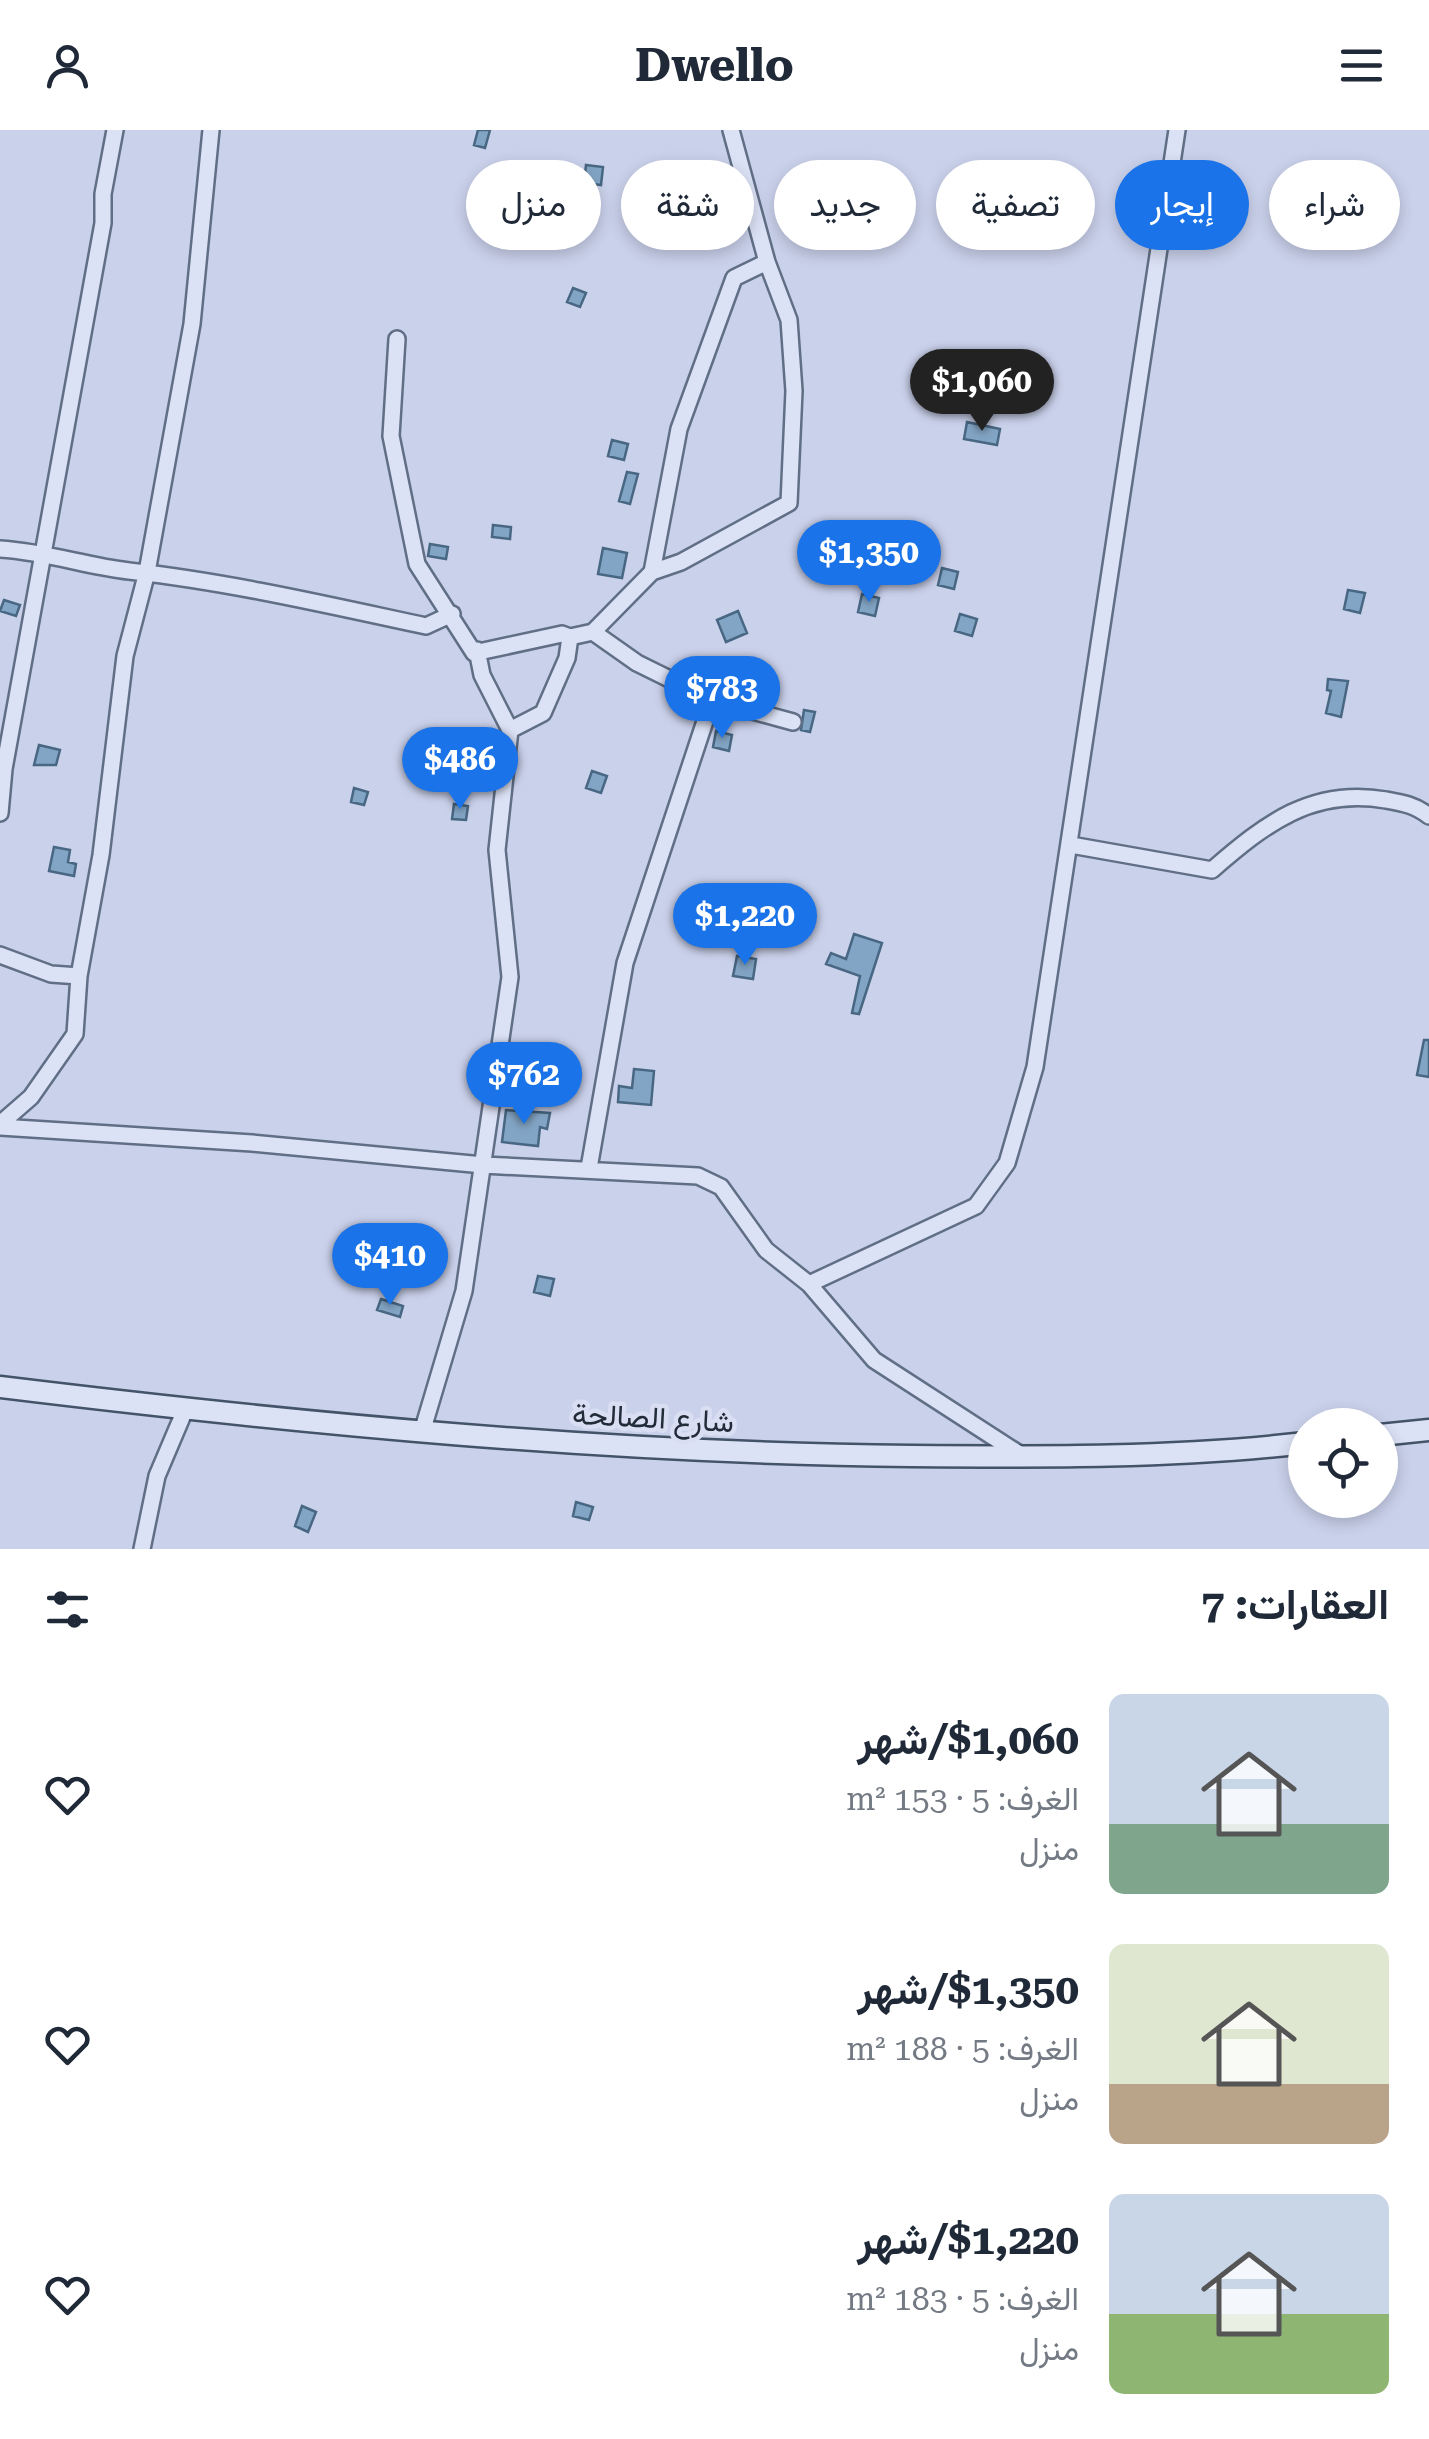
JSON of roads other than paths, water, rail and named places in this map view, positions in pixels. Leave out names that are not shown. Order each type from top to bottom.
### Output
[{"type":"main road","name":"شارع الصالحة","points":[[0,1388],[422,1432],[776,1455],[1024,1457],[1232,1452],[1288,1445]]},
{"type":"main road","points":[[1398,1433],[1429,1430]]},
{"type":"street","points":[[0,813],[4,769],[103,223],[103,194],[115,130]]},
{"type":"street","points":[[0,1125],[30,1097],[75,1034],[78,976],[102,855],[125,656],[147,572],[192,324],[212,130]]},
{"type":"street","points":[[476,652],[562,634],[570,637],[593,632],[652,572],[681,562],[789,503],[794,390],[789,320],[767,262],[731,130]]},
{"type":"street","points":[[809,1284],[976,1206],[1006,1163],[1035,1067],[1177,130]]},
{"type":"street","points":[[652,572],[679,429],[734,278],[767,262]]},
{"type":"street","points":[[396,339],[393,454],[418,564],[476,652],[482,675],[510,730],[497,850],[510,977],[464,1292],[422,1432]]},
{"type":"street","points":[[0,549],[46,552],[426,626],[452,614]]},
{"type":"street","points":[[593,632],[636,663],[712,700],[793,722]]},
{"type":"street","points":[[510,730],[543,714],[567,658],[570,637]]},
{"type":"street","points":[[589,1168],[625,963],[712,700]]},
{"type":"street","points":[[1071,845],[1212,870],[1256,832],[1314,802],[1354,794],[1414,805],[1429,816]]},
{"type":"street","points":[[0,955],[51,974],[78,976]]},
{"type":"street","points":[[0,1125],[252,1142],[483,1165],[698,1176],[721,1187],[766,1250],[809,1284],[874,1360],[1024,1457]]},
{"type":"street","points":[[142,1549],[157,1476],[185,1410]]}]
